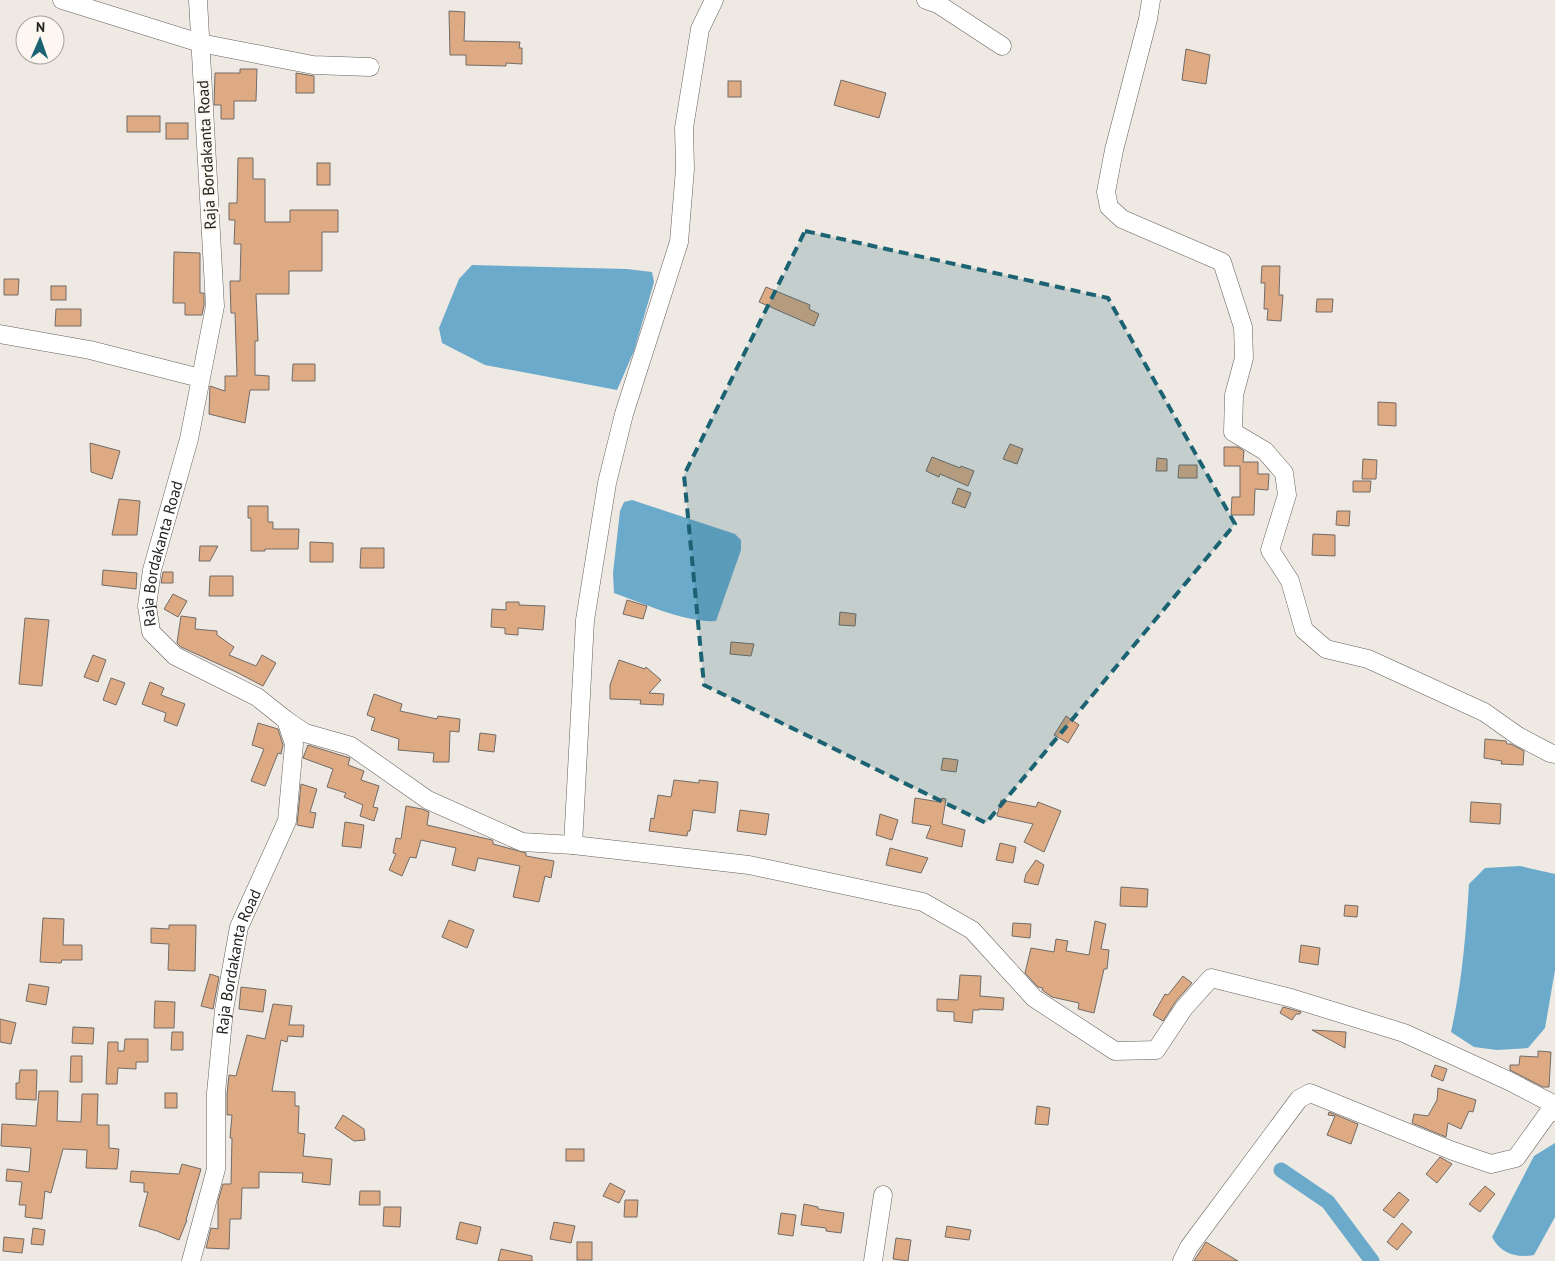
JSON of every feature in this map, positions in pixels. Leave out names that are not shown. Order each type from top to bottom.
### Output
[{"type":"street","points":[[62,0],[200,44],[313,65],[370,67]]},
{"type":"street","name":"Raja Bordakanta Road","points":[[191,1261],[216,1170],[216,1092],[224,1010],[239,927],[287,821],[294,744],[286,720],[257,697],[175,656],[151,632],[147,606],[152,570],[188,439],[215,306],[198,0]]},
{"type":"street","points":[[573,846],[585,620],[607,483],[624,414],[679,242],[685,169],[684,128],[700,29],[714,0]]},
{"type":"street","points":[[926,0],[938,4],[1002,46]]},
{"type":"street","points":[[1152,0],[1111,167],[1106,192],[1109,208],[1122,219],[1222,262],[1242,327],[1244,358],[1234,395],[1233,432],[1266,451],[1284,473],[1287,495],[1270,550],[1290,581],[1304,630],[1326,649],[1368,659],[1484,712],[1518,736],[1555,754]]},
{"type":"street","points":[[0,334],[90,350],[200,378]]},
{"type":"street","points":[[286,720],[305,733],[351,746],[428,800],[522,842],[748,866],[923,902],[972,930],[1034,998],[1115,1051],[1156,1050],[1184,1008],[1211,978],[1291,998],[1404,1033],[1509,1081],[1555,1105]]},
{"type":"street","points":[[1182,1261],[1189,1247],[1299,1099],[1310,1093],[1453,1151],[1492,1164],[1516,1158],[1549,1112],[1555,1112]]},
{"type":"street","points":[[874,1261],[883,1195]]},
{"type":"highlighted area","points":[[805,231],[1108,298],[1235,524],[986,823],[704,685],[684,475]]},
{"type":"water","points":[[472,265],[627,269],[652,272],[654,282],[634,351],[617,390],[485,365],[442,343],[439,328],[459,279]]},
{"type":"water","points":[[632,500],[735,534],[741,540],[741,550],[716,621],[704,621],[678,616],[614,593],[613,573],[620,511],[624,502]]},
{"type":"water","points":[[1520,866],[1555,874],[1555,970],[1545,1028],[1528,1048],[1497,1050],[1474,1047],[1451,1032],[1463,958],[1469,884],[1485,868]]},
{"type":"water","points":[[1555,1143],[1555,1217],[1534,1255],[1521,1256],[1510,1254],[1504,1251],[1492,1237],[1534,1156]]},
{"type":"building","points":[[449,11],[465,12],[464,41],[520,42],[519,48],[522,48],[522,64],[506,63],[506,66],[466,65],[466,55],[450,55]]},
{"type":"building","points":[[1186,49],[1210,55],[1206,84],[1182,80]]},
{"type":"building","points":[[240,69],[257,69],[256,101],[234,101],[234,119],[221,119],[221,105],[214,105],[215,73],[240,73]]},
{"type":"building","points":[[296,73],[314,76],[314,93],[296,93]]},
{"type":"building","points":[[841,80],[886,93],[879,118],[834,105]]},
{"type":"building","points":[[728,81],[741,81],[741,97],[728,97]]},
{"type":"building","points":[[127,116],[160,116],[160,132],[127,132]]},
{"type":"building","points":[[166,123],[188,123],[188,139],[166,139]]},
{"type":"building","points":[[238,158],[253,158],[253,179],[265,179],[265,222],[290,222],[290,210],[338,210],[338,232],[322,232],[322,271],[289,271],[289,294],[256,294],[258,341],[255,341],[255,375],[269,376],[269,390],[250,390],[245,423],[209,414],[210,386],[225,391],[225,376],[237,376],[235,313],[231,313],[230,281],[240,281],[241,244],[234,244],[235,220],[229,220],[229,203],[237,203]]},
{"type":"building","points":[[317,163],[330,163],[330,185],[317,185]]},
{"type":"building","points":[[174,252],[200,253],[200,293],[204,293],[202,315],[185,315],[185,303],[173,303]]},
{"type":"building","points":[[1262,266],[1280,266],[1279,295],[1283,295],[1281,321],[1267,320],[1268,309],[1264,309],[1265,283],[1261,283]]},
{"type":"building","points":[[4,279],[19,279],[18,295],[4,295]]},
{"type":"building","points":[[51,286],[66,286],[66,300],[51,300]]},
{"type":"building","points":[[766,287],[810,305],[809,309],[819,314],[814,326],[759,302]]},
{"type":"building","points":[[1317,299],[1333,299],[1332,312],[1316,312]]},
{"type":"building","points":[[56,309],[81,309],[81,326],[55,326]]},
{"type":"building","points":[[293,364],[315,364],[315,381],[292,381]]},
{"type":"building","points":[[1378,402],[1396,403],[1396,426],[1378,425]]},
{"type":"building","points":[[90,443],[120,451],[112,479],[91,472]]},
{"type":"building","points":[[1010,444],[1023,449],[1017,464],[1003,459]]},
{"type":"building","points":[[1224,447],[1238,447],[1244,451],[1243,462],[1258,462],[1258,474],[1269,474],[1268,490],[1255,489],[1254,515],[1231,515],[1232,497],[1240,497],[1240,466],[1224,466]]},
{"type":"building","points":[[932,457],[960,468],[961,466],[974,471],[968,486],[940,474],[939,477],[926,471]]},
{"type":"building","points":[[1157,458],[1167,459],[1167,471],[1156,471]]},
{"type":"building","points":[[1363,459],[1377,460],[1376,479],[1362,479]]},
{"type":"building","points":[[1179,465],[1197,465],[1197,478],[1178,478]]},
{"type":"building","points":[[1353,481],[1371,481],[1370,492],[1353,492]]},
{"type":"building","points":[[958,488],[971,493],[965,508],[952,503]]},
{"type":"building","points":[[119,499],[140,501],[137,535],[112,535]]},
{"type":"building","points":[[248,506],[268,506],[268,522],[273,522],[273,529],[299,529],[298,549],[251,551],[251,518],[248,518]]},
{"type":"building","points":[[1337,511],[1350,511],[1349,526],[1336,525]]},
{"type":"building","points":[[1313,534],[1335,535],[1335,556],[1312,555]]},
{"type":"building","points":[[310,542],[333,543],[333,562],[310,562]]},
{"type":"building","points":[[200,546],[218,546],[210,561],[199,561]]},
{"type":"building","points":[[361,548],[384,548],[384,568],[360,568]]},
{"type":"building","points":[[103,570],[137,573],[136,589],[102,585]]},
{"type":"building","points":[[163,572],[173,572],[173,583],[161,583]]},
{"type":"building","points":[[210,576],[233,576],[233,596],[209,596]]},
{"type":"building","points":[[173,594],[187,601],[178,617],[164,609]]},
{"type":"building","points":[[627,600],[647,606],[643,619],[623,614]]},
{"type":"building","points":[[506,602],[519,602],[519,605],[545,606],[543,630],[518,628],[518,635],[505,634],[505,628],[491,627],[492,609],[506,610]]},
{"type":"building","points":[[840,612],[856,614],[855,626],[839,625]]},
{"type":"building","points":[[181,616],[196,618],[195,629],[217,631],[217,635],[234,647],[229,655],[256,666],[262,655],[276,663],[263,686],[181,647],[177,643]]},
{"type":"building","points":[[25,618],[49,620],[42,686],[19,684]]},
{"type":"building","points":[[731,642],[754,644],[751,656],[730,654]]},
{"type":"building","points":[[93,655],[106,660],[98,682],[84,677]]},
{"type":"building","points":[[619,660],[645,669],[646,667],[661,680],[649,693],[664,694],[663,705],[640,704],[641,700],[610,699],[610,685]]},
{"type":"building","points":[[111,678],[125,683],[116,705],[103,700]]},
{"type":"building","points":[[150,682],[164,688],[161,695],[185,704],[177,726],[164,721],[166,713],[142,704]]},
{"type":"building","points":[[374,694],[402,704],[400,711],[437,719],[438,716],[460,719],[459,732],[450,731],[449,762],[433,762],[434,753],[398,750],[399,739],[371,730],[375,718],[367,715]]},
{"type":"building","points":[[1066,716],[1079,725],[1068,743],[1054,735]]},
{"type":"building","points":[[258,723],[278,729],[283,745],[281,754],[278,753],[265,786],[251,781],[264,749],[252,745]]},
{"type":"building","points":[[480,733],[496,735],[494,752],[478,750]]},
{"type":"building","points":[[1485,739],[1506,741],[1507,744],[1511,744],[1524,751],[1523,765],[1501,764],[1502,761],[1484,758]]},
{"type":"building","points":[[308,745],[350,758],[348,765],[364,771],[361,780],[379,786],[373,807],[378,808],[374,821],[360,816],[363,805],[344,797],[346,793],[327,787],[333,769],[303,758]]},
{"type":"building","points":[[943,758],[958,760],[956,772],[941,770]]},
{"type":"building","points":[[674,780],[699,783],[699,780],[718,782],[715,813],[693,810],[690,831],[688,831],[687,836],[649,831],[651,818],[654,819],[658,795],[671,797]]},
{"type":"building","points":[[301,784],[317,789],[310,812],[316,813],[313,828],[297,825]]},
{"type":"building","points":[[915,798],[940,802],[942,798],[946,799],[942,824],[965,830],[962,847],[926,838],[931,826],[912,823]]},
{"type":"building","points":[[1001,800],[1036,807],[1038,802],[1061,811],[1044,852],[1024,842],[1033,824],[997,816]]},
{"type":"building","points":[[1471,802],[1501,804],[1500,824],[1470,822]]},
{"type":"building","points":[[406,806],[429,812],[427,825],[492,840],[493,844],[526,853],[526,856],[554,861],[551,878],[545,876],[539,902],[513,897],[520,866],[478,858],[475,871],[452,865],[456,848],[421,840],[416,858],[410,857],[402,876],[389,870],[396,854],[393,853],[396,838],[401,839]]},
{"type":"building","points":[[740,810],[769,814],[766,835],[737,831]]},
{"type":"building","points":[[880,814],[898,820],[892,840],[876,835]]},
{"type":"building","points":[[345,822],[364,825],[361,848],[342,846]]},
{"type":"building","points":[[1000,843],[1016,847],[1013,863],[996,860]]},
{"type":"building","points":[[890,848],[928,858],[921,873],[886,865]]},
{"type":"building","points":[[1036,860],[1044,865],[1038,885],[1024,882],[1026,874]]},
{"type":"building","points":[[1121,887],[1148,889],[1147,907],[1120,906]]},
{"type":"building","points":[[1345,905],[1358,906],[1357,917],[1344,916]]},
{"type":"building","points":[[43,918],[64,919],[63,945],[82,945],[82,960],[62,960],[61,963],[40,962]]},
{"type":"building","points":[[449,920],[474,930],[467,948],[442,937]]},
{"type":"building","points":[[1095,921],[1106,924],[1101,949],[1109,950],[1107,969],[1104,969],[1094,1013],[1078,1009],[1079,1003],[1052,997],[1042,990],[1043,988],[1038,987],[1025,973],[1031,948],[1054,952],[1056,939],[1068,941],[1066,951],[1089,955]]},
{"type":"building","points":[[1013,923],[1031,924],[1030,938],[1012,936]]},
{"type":"building","points":[[169,925],[196,925],[195,971],[168,970],[169,944],[151,943],[151,928],[169,929]]},
{"type":"building","points":[[1301,945],[1320,948],[1318,965],[1299,962]]},
{"type":"building","points":[[210,974],[219,977],[213,1009],[201,1006]]},
{"type":"building","points":[[960,975],[981,976],[980,996],[1004,998],[1003,1010],[973,1010],[972,1023],[954,1021],[954,1012],[937,1011],[937,999],[958,1000]]},
{"type":"building","points":[[1183,976],[1192,983],[1176,1001],[1163,1021],[1153,1015],[1165,994],[1168,995]]},
{"type":"building","points":[[29,984],[49,987],[46,1005],[26,1001]]},
{"type":"building","points":[[241,987],[266,990],[263,1012],[239,1009]]},
{"type":"building","points":[[155,1001],[175,1002],[174,1028],[154,1028]]},
{"type":"building","points":[[273,1004],[292,1006],[289,1025],[304,1025],[303,1037],[288,1036],[287,1042],[281,1040],[272,1091],[295,1092],[295,1106],[299,1106],[298,1133],[305,1134],[303,1156],[332,1159],[330,1185],[302,1182],[303,1173],[259,1172],[259,1188],[242,1188],[241,1219],[230,1219],[229,1249],[206,1248],[211,1228],[218,1229],[218,1201],[223,1184],[231,1184],[232,1138],[230,1138],[232,1115],[227,1115],[229,1075],[236,1076],[247,1035],[265,1039]]},
{"type":"building","points":[[1283,1007],[1301,1012],[1296,1014],[1292,1020],[1280,1013]]},
{"type":"building","points":[[0,1019],[16,1023],[11,1044],[0,1042]]},
{"type":"building","points":[[73,1027],[94,1028],[93,1044],[72,1043]]},
{"type":"building","points":[[1312,1030],[1346,1032],[1345,1048]]},
{"type":"building","points":[[172,1032],[183,1032],[183,1050],[171,1050]]},
{"type":"building","points":[[125,1039],[148,1039],[148,1062],[136,1062],[136,1069],[118,1068],[117,1084],[106,1084],[108,1042],[118,1042],[118,1051],[124,1051]]},
{"type":"building","points":[[1538,1051],[1551,1052],[1549,1087],[1543,1087],[1510,1070],[1510,1065],[1519,1065],[1520,1056],[1538,1057]]},
{"type":"building","points":[[71,1056],[82,1056],[82,1082],[70,1082]]},
{"type":"building","points":[[1435,1065],[1447,1069],[1443,1081],[1431,1076]]},
{"type":"building","points":[[20,1070],[37,1070],[36,1100],[16,1099],[16,1083],[19,1083]]},
{"type":"building","points":[[1438,1088],[1476,1100],[1473,1112],[1469,1111],[1461,1129],[1448,1123],[1446,1137],[1412,1123],[1414,1114],[1428,1116],[1437,1100]]},
{"type":"building","points":[[39,1091],[58,1091],[57,1121],[81,1122],[82,1094],[98,1094],[97,1125],[109,1125],[109,1148],[119,1149],[117,1169],[86,1168],[87,1150],[63,1149],[51,1193],[45,1191],[42,1219],[25,1217],[26,1205],[19,1205],[22,1182],[6,1181],[7,1169],[29,1172],[31,1148],[1,1146],[2,1124],[36,1126]]},
{"type":"building","points":[[165,1093],[177,1093],[177,1108],[165,1108]]},
{"type":"building","points":[[1037,1106],[1050,1108],[1048,1125],[1035,1124]]},
{"type":"building","points":[[1329,1112],[1358,1124],[1351,1144],[1327,1135],[1335,1116],[1328,1115]]},
{"type":"building","points":[[343,1115],[364,1129],[365,1140],[354,1141],[335,1128]]},
{"type":"building","points":[[566,1149],[584,1149],[584,1161],[566,1161]]},
{"type":"building","points":[[1440,1157],[1452,1164],[1437,1183],[1426,1174]]},
{"type":"building","points":[[182,1164],[201,1169],[187,1220],[179,1240],[139,1226],[148,1192],[144,1192],[144,1183],[130,1182],[131,1171],[179,1174]]},
{"type":"building","points":[[610,1183],[625,1191],[619,1203],[603,1196]]},
{"type":"building","points":[[1485,1186],[1495,1194],[1480,1212],[1469,1204]]},
{"type":"building","points":[[360,1191],[380,1191],[380,1205],[359,1205]]},
{"type":"building","points":[[1399,1192],[1409,1200],[1394,1218],[1383,1210]]},
{"type":"building","points":[[625,1200],[638,1200],[637,1217],[624,1217]]},
{"type":"building","points":[[804,1204],[818,1207],[818,1209],[844,1213],[841,1233],[826,1231],[826,1228],[801,1225]]},
{"type":"building","points":[[384,1207],[401,1207],[400,1227],[383,1226]]},
{"type":"building","points":[[781,1213],[796,1215],[793,1236],[778,1234]]},
{"type":"building","points":[[460,1222],[481,1227],[477,1244],[456,1239]]},
{"type":"building","points":[[554,1222],[575,1226],[571,1243],[550,1239]]},
{"type":"building","points":[[1402,1223],[1412,1232],[1397,1250],[1387,1242]]},
{"type":"building","points":[[947,1226],[971,1230],[969,1240],[945,1237]]},
{"type":"building","points":[[33,1228],[45,1230],[43,1245],[31,1244]]},
{"type":"building","points":[[4,1237],[24,1239],[22,1253],[3,1251]]},
{"type":"building","points":[[896,1238],[911,1240],[908,1261],[893,1259]]},
{"type":"building","points":[[577,1242],[592,1242],[592,1260],[577,1260]]},
{"type":"building","points":[[1206,1242],[1238,1261],[1194,1261]]},
{"type":"building","points":[[501,1249],[532,1256],[532,1261],[498,1261]]},
{"type":"waterway","points":[[1281,1170],[1328,1202],[1372,1261]]}]
